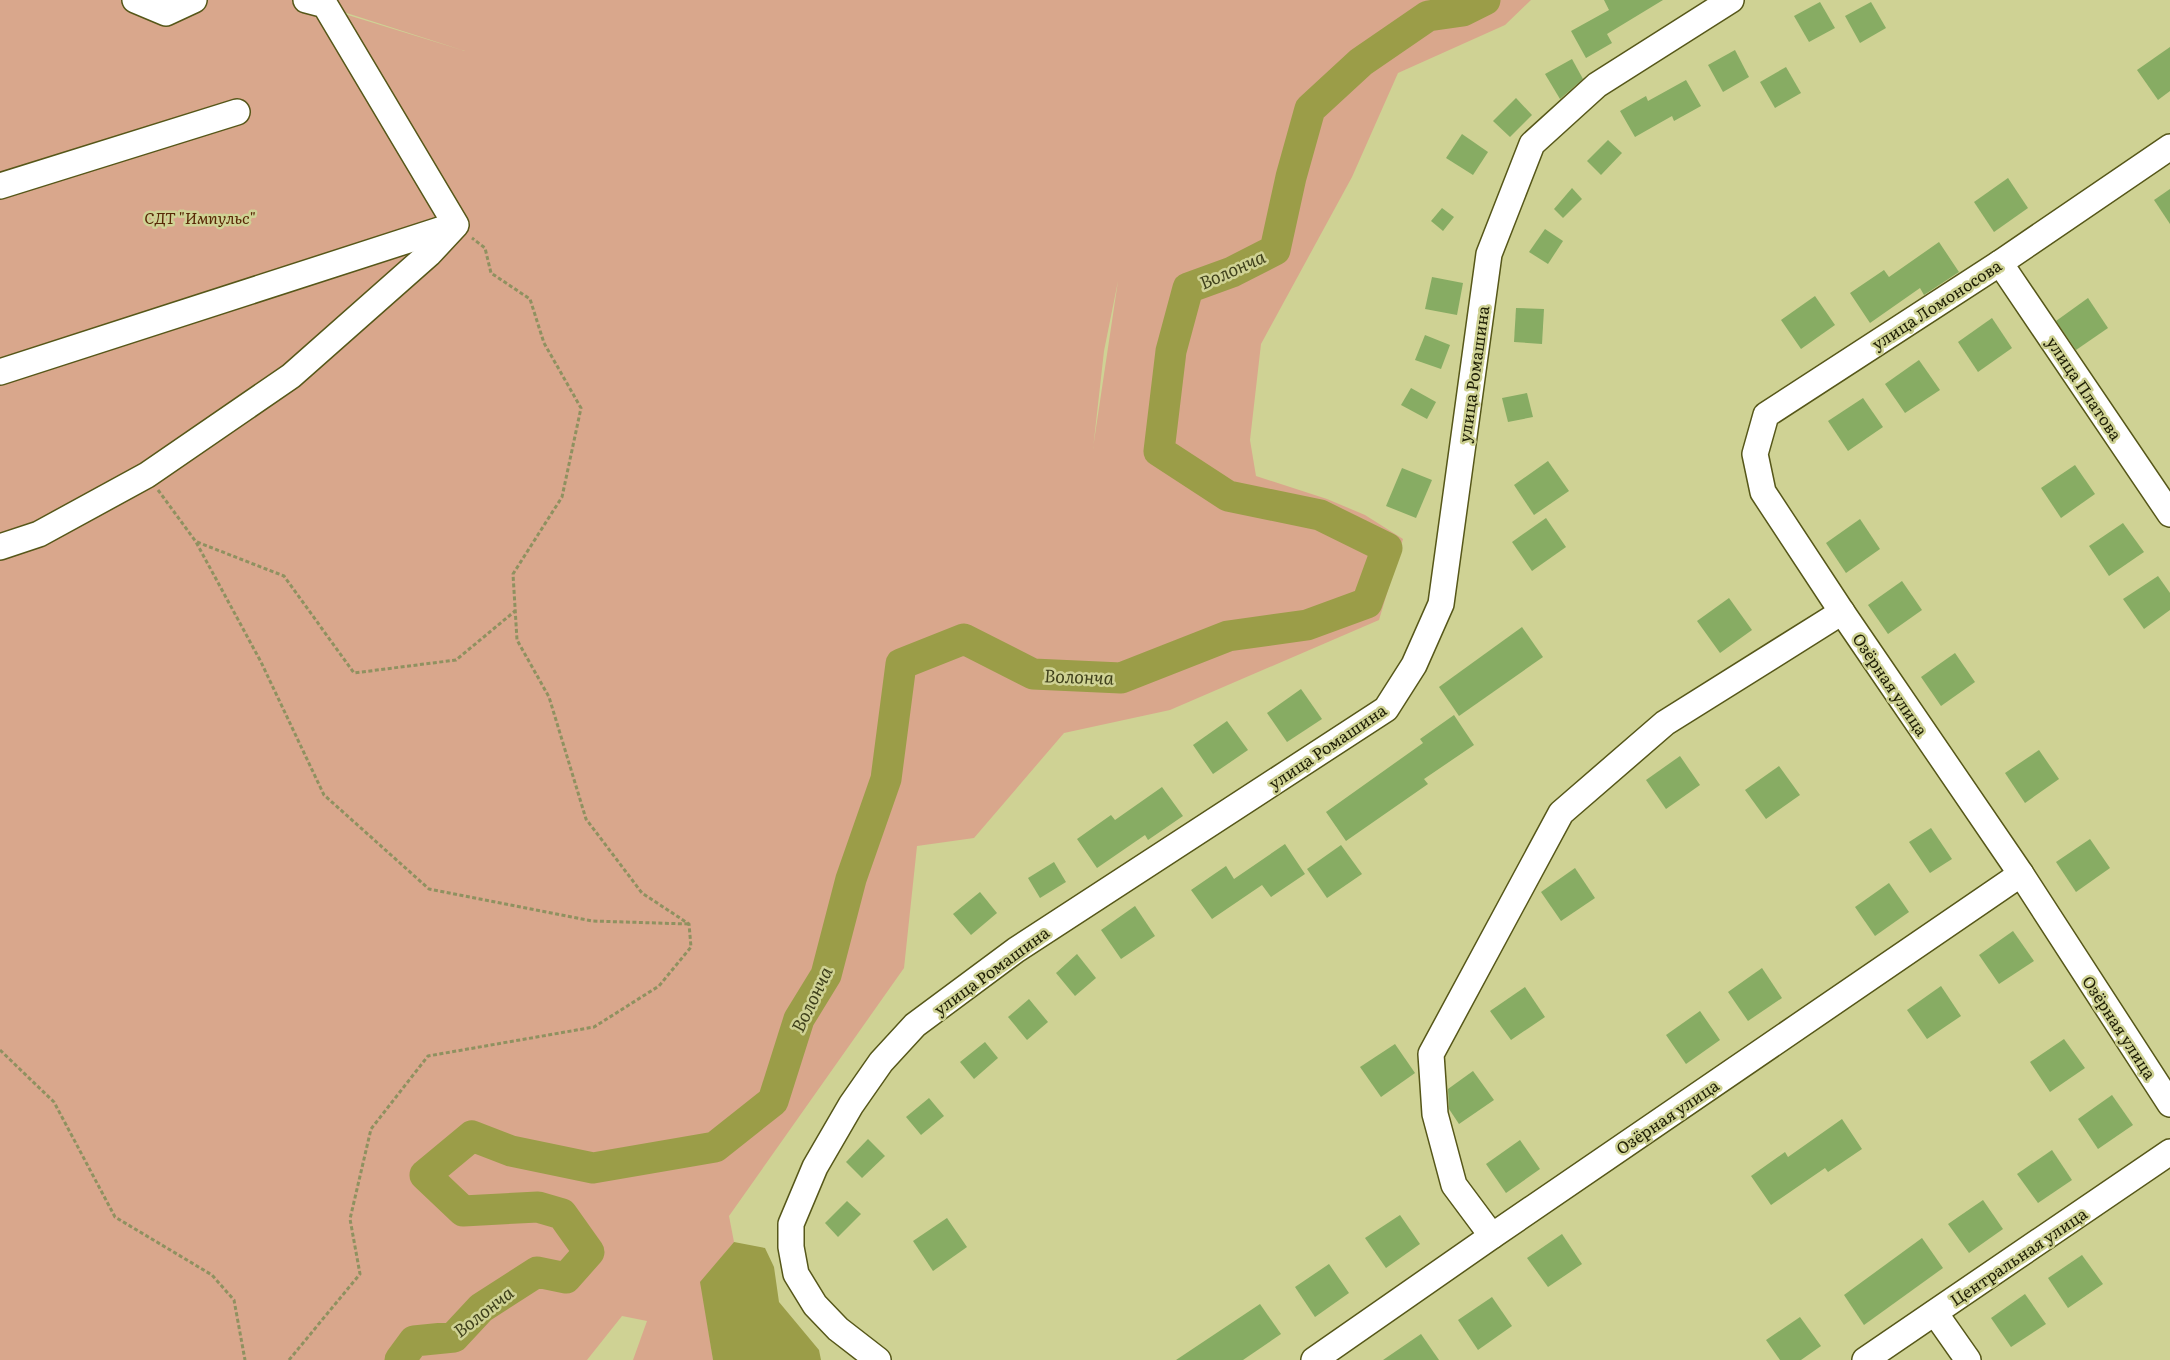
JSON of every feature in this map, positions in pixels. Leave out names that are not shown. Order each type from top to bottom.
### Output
[{"type":"street","points":[[135,0],[166,13],[194,0]]},
{"type":"street","points":[[306,0],[325,5],[456,225]]},
{"type":"street","name":"улица Ромашина","points":[[878,1360],[838,1329],[815,1305],[796,1274],[790,1247],[791,1224],[816,1167],[851,1105],[880,1062],[915,1025],[1016,950],[1386,709],[1414,665],[1441,604],[1489,254],[1532,144],[1597,85],[1731,0]]},
{"type":"street","points":[[0,186],[237,112]]},
{"type":"street","name":"улица Ломоносова","points":[[1762,492],[1755,454],[1766,415],[2000,263],[2170,147]]},
{"type":"street","points":[[0,372],[456,225]]},
{"type":"street","points":[[0,546],[39,534],[148,475],[291,376],[429,254],[456,225]]},
{"type":"street","name":"улица Платова","points":[[2000,263],[2170,514]]},
{"type":"street","name":"Озёрная улица","points":[[1762,492],[2021,874],[2170,1104]]},
{"type":"street","points":[[1492,1236],[1454,1186],[1435,1114],[1430,1054],[1562,814],[1665,723],[1842,612]]},
{"type":"street","name":"Озёрная улица","points":[[1314,1360],[2021,874]]},
{"type":"street","name":"Центральная улица","points":[[1865,1360],[2170,1152]]},
{"type":"street","points":[[1935,1313],[1968,1360]]},
{"type":"path","points":[[456,225],[485,248],[491,273],[530,299],[544,343],[581,408],[562,497],[513,574],[517,640],[549,696],[586,819],[642,893],[689,924]]},
{"type":"path","points":[[148,475],[196,542],[262,662],[324,795],[429,889],[592,921],[689,924]]},
{"type":"path","points":[[196,542],[284,576],[354,673],[456,660],[515,611]]},
{"type":"path","points":[[289,1360],[360,1274],[350,1219],[371,1130],[428,1056],[594,1027],[659,986],[691,947],[689,924]]},
{"type":"path","points":[[0,1050],[54,1102],[115,1217],[212,1275],[234,1300],[245,1360]]},
{"type":"green space","name":"СДТ \"Импульс\"","points":[[0,0],[299,0],[465,51],[306,0],[1531,0],[1505,25],[1398,73],[1352,177],[1261,344],[1250,440],[1256,476],[1327,499],[1365,515],[1403,539],[1379,620],[1170,710],[1064,733],[974,838],[917,846],[904,968],[729,1216],[734,1242],[701,1282],[713,1360],[633,1360],[647,1321],[622,1316],[587,1360],[0,1360]],"holes":[[[1118,281],[1093,445],[1104,351]]]},
{"type":"shaded area","points":[[734,1242],[765,1248],[774,1267],[779,1302],[819,1350],[821,1360],[713,1360],[700,1282]]},
{"type":"building","points":[[1604,0],[1663,0],[1607,34],[1612,43],[1586,58],[1571,31],[1609,10]]},
{"type":"building","points":[[1820,2],[1835,28],[1809,42],[1794,16]]},
{"type":"building","points":[[1871,2],[1886,28],[1860,43],[1845,16]]},
{"type":"building","points":[[2170,47],[2170,91],[2158,100],[2137,70]]},
{"type":"building","points":[[1735,50],[1749,77],[1723,92],[1708,65]]},
{"type":"building","points":[[1572,59],[1583,79],[1560,99],[1545,74]]},
{"type":"building","points":[[1786,67],[1801,93],[1775,108],[1760,82]]},
{"type":"building","points":[[1686,80],[1701,106],[1674,121],[1672,116],[1635,137],[1620,111],[1646,96],[1648,101]]},
{"type":"building","points":[[1516,98],[1532,115],[1510,137],[1493,121]]},
{"type":"building","points":[[1462,134],[1488,152],[1473,175],[1446,158]]},
{"type":"building","points":[[1608,140],[1622,153],[1601,175],[1587,161]]},
{"type":"building","points":[[2008,178],[2028,208],[1994,232],[1974,202]]},
{"type":"building","points":[[1572,188],[1582,199],[1563,218],[1554,209]]},
{"type":"building","points":[[2170,189],[2170,224],[2154,200]]},
{"type":"building","points":[[1442,208],[1454,217],[1443,231],[1431,221]]},
{"type":"building","points":[[1545,229],[1563,241],[1548,264],[1529,252]]},
{"type":"building","points":[[1939,242],[1959,272],[1924,295],[1920,288],[1870,323],[1850,293],[1884,270],[1889,277]]},
{"type":"building","points":[[1432,277],[1463,283],[1457,315],[1425,309]]},
{"type":"building","points":[[1815,296],[1835,325],[1801,349],[1781,320]]},
{"type":"building","points":[[2088,298],[2108,328],[2076,350],[2056,321]]},
{"type":"building","points":[[1516,308],[1544,309],[1542,344],[1514,342]]},
{"type":"building","points":[[1992,318],[2012,348],[1978,372],[1958,342]]},
{"type":"building","points":[[1425,335],[1450,345],[1441,369],[1415,360]]},
{"type":"building","points":[[1919,360],[1940,390],[1905,413],[1885,384]]},
{"type":"building","points":[[1411,388],[1436,402],[1427,419],[1401,405]]},
{"type":"building","points":[[1527,393],[1533,417],[1508,422],[1502,398]]},
{"type":"building","points":[[1863,398],[1883,427],[1848,451],[1828,421]]},
{"type":"building","points":[[1548,461],[1569,491],[1534,515],[1514,485]]},
{"type":"building","points":[[2075,465],[2095,494],[2061,518],[2041,488]]},
{"type":"building","points":[[1402,468],[1432,480],[1416,518],[1386,506]]},
{"type":"building","points":[[1546,518],[1566,547],[1532,571],[1512,542]]},
{"type":"building","points":[[1860,519],[1880,549],[1846,573],[1826,543]]},
{"type":"building","points":[[2123,523],[2144,552],[2109,576],[2089,546]]},
{"type":"building","points":[[2158,576],[2170,593],[2170,610],[2144,629],[2123,599]]},
{"type":"building","points":[[1902,581],[1922,610],[1888,634],[1868,605]]},
{"type":"building","points":[[1729,598],[1752,630],[1720,653],[1697,621]]},
{"type":"building","points":[[1522,627],[1543,657],[1459,716],[1439,687]]},
{"type":"building","points":[[1955,653],[1975,682],[1941,706],[1921,677]]},
{"type":"building","points":[[1301,689],[1322,719],[1287,742],[1267,713]]},
{"type":"building","points":[[1454,715],[1474,745],[1424,779],[1428,784],[1346,841],[1326,812],[1423,743],[1420,739]]},
{"type":"building","points":[[1227,721],[1248,750],[1213,774],[1193,745]]},
{"type":"building","points":[[2039,750],[2059,779],[2025,803],[2005,773]]},
{"type":"building","points":[[1680,756],[1700,785],[1666,809],[1646,780]]},
{"type":"building","points":[[1779,766],[1800,795],[1766,819],[1745,790]]},
{"type":"building","points":[[1162,787],[1183,816],[1148,840],[1145,835],[1097,868],[1077,839],[1111,815],[1115,820]]},
{"type":"building","points":[[1931,828],[1952,859],[1930,873],[1909,842]]},
{"type":"building","points":[[2090,839],[2110,868],[2076,892],[2056,862]]},
{"type":"building","points":[[1285,844],[1305,874],[1271,897],[1262,885],[1212,919],[1191,890],[1226,866],[1234,879]]},
{"type":"building","points":[[1341,845],[1362,874],[1327,898],[1307,869]]},
{"type":"building","points":[[1054,862],[1066,882],[1040,898],[1028,878]]},
{"type":"building","points":[[1575,868],[1595,898],[1561,921],[1541,892]]},
{"type":"building","points":[[1889,883],[1909,912],[1875,936],[1855,907]]},
{"type":"building","points":[[980,892],[997,913],[971,935],[953,914]]},
{"type":"building","points":[[1135,906],[1155,936],[1121,959],[1101,930]]},
{"type":"building","points":[[2013,931],[2034,961],[1999,984],[1979,955]]},
{"type":"building","points":[[1077,954],[1096,978],[1075,996],[1056,973]]},
{"type":"building","points":[[1762,968],[1782,998],[1748,1021],[1728,992]]},
{"type":"building","points":[[1941,986],[1961,1016],[1927,1039],[1907,1010]]},
{"type":"building","points":[[1525,987],[1545,1017],[1511,1040],[1490,1011]]},
{"type":"building","points":[[1029,999],[1048,1022],[1027,1040],[1008,1017]]},
{"type":"building","points":[[1700,1011],[1720,1040],[1686,1064],[1666,1035]]},
{"type":"building","points":[[2064,1039],[2085,1068],[2050,1092],[2030,1062]]},
{"type":"building","points":[[985,1042],[998,1058],[974,1079],[960,1062]]},
{"type":"building","points":[[1395,1044],[1415,1073],[1381,1097],[1360,1067]]},
{"type":"building","points":[[1473,1071],[1494,1100],[1459,1124],[1449,1109],[1448,1089]]},
{"type":"building","points":[[2112,1095],[2133,1125],[2098,1149],[2078,1119]]},
{"type":"building","points":[[929,1098],[944,1116],[921,1135],[906,1117]]},
{"type":"building","points":[[1842,1119],[1862,1149],[1828,1172],[1825,1168],[1771,1205],[1751,1176],[1785,1152],[1788,1157]]},
{"type":"building","points":[[868,1139],[885,1156],[862,1178],[846,1162]]},
{"type":"building","points":[[1520,1140],[1540,1169],[1506,1193],[1486,1164]]},
{"type":"building","points":[[2052,1150],[2072,1180],[2038,1203],[2017,1174]]},
{"type":"building","points":[[1983,1200],[2003,1229],[1969,1253],[1948,1224]]},
{"type":"building","points":[[847,1201],[861,1214],[838,1237],[825,1223]]},
{"type":"building","points":[[1400,1215],[1420,1244],[1386,1268],[1365,1238]]},
{"type":"building","points":[[947,1218],[967,1247],[933,1271],[913,1241]]},
{"type":"building","points":[[1562,1234],[1582,1264],[1548,1287],[1527,1258]]},
{"type":"building","points":[[1922,1238],[1943,1268],[1864,1325],[1844,1295]]},
{"type":"building","points":[[2082,1255],[2103,1284],[2068,1308],[2048,1278]]},
{"type":"building","points":[[1329,1264],[1349,1293],[1315,1317],[1295,1287]]},
{"type":"building","points":[[2025,1294],[2046,1324],[2011,1347],[1991,1318]]},
{"type":"building","points":[[1492,1297],[1512,1326],[1478,1350],[1458,1320]]},
{"type":"building","points":[[1260,1304],[1281,1334],[1243,1360],[1176,1360]]},
{"type":"building","points":[[1800,1317],[1821,1346],[1801,1360],[1780,1360],[1766,1340]]},
{"type":"building","points":[[1421,1334],[1439,1360],[1383,1360]]},
{"type":"waterway","name":"Волонча","points":[[400,1360],[414,1341],[454,1337],[481,1308],[537,1272],[566,1278],[589,1252],[562,1214],[538,1207],[463,1211],[425,1175],[472,1136],[511,1151],[593,1168],[715,1147],[773,1101],[799,1019],[826,975],[851,879],[886,779],[901,664],[964,639],[1033,674],[1121,678],[1228,636],[1307,625],[1367,603],[1387,548],[1320,515],[1228,496],[1159,451],[1171,351],[1188,288],[1232,272],[1275,250],[1291,177],[1310,109],[1361,62],[1428,16],[1463,11],[1485,0]]}]
